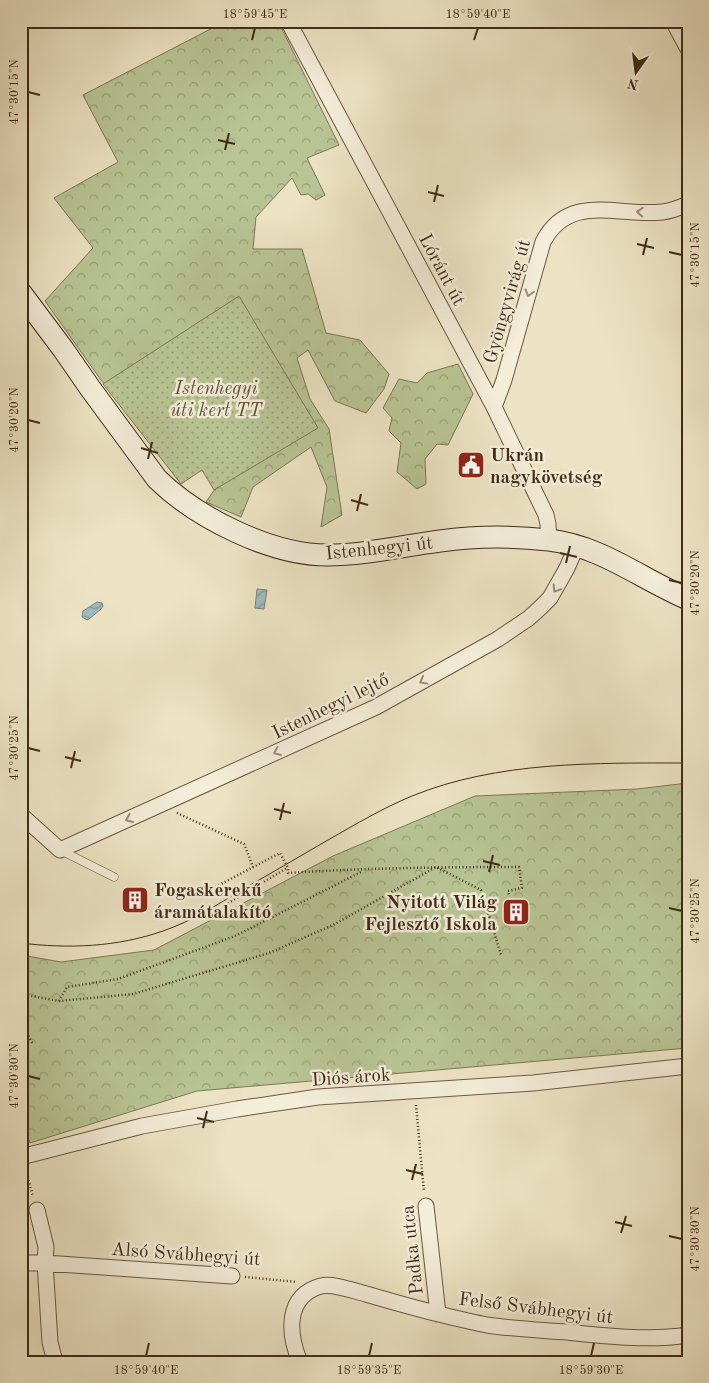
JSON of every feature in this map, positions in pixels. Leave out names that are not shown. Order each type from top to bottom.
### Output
[{"type":"street","name":"Lóránt út","points":[[288,21],[494,407],[546,515],[549,540]]},
{"type":"street","points":[[673,21],[688,49]]},
{"type":"street","name":"Gyöngyvirág út","points":[[494,407],[543,242],[552,227],[567,217],[589,210],[662,212],[688,204]]},
{"type":"street","name":"Istenhegyi út","points":[[21,293],[157,479],[188,504],[240,533],[291,551],[315,554],[358,553],[466,538],[521,537],[549,540],[577,545],[600,554],[688,599]]},
{"type":"street","name":"Istenhegyi lejtő","points":[[60,850],[376,707],[498,638],[529,618],[550,598],[563,576],[577,545]]},
{"type":"street","points":[[21,815],[60,850]]},
{"type":"street","name":"Diós árok","points":[[22,1156],[142,1126],[318,1097],[533,1083],[688,1066]]},
{"type":"street","name":"Padka utca","points":[[426,1206],[438,1314]]},
{"type":"street","points":[[37,1210],[46,1247],[45,1264],[50,1342],[55,1362]]},
{"type":"street","name":"Alsó Svábhegyi út","points":[[21,1263],[232,1276]]},
{"type":"street","points":[[300,1362],[294,1346],[292,1332],[295,1305],[303,1295],[324,1286]]},
{"type":"street","name":"Felső Svábhegyi út","points":[[324,1286],[350,1289],[438,1314],[486,1325],[614,1337],[645,1338],[688,1335]]},
{"type":"lane","points":[[60,850],[114,877]]},
{"type":"path","points":[[161,805],[244,844],[253,867]]},
{"type":"path","points":[[200,895],[280,853],[288,868],[288,873],[436,867],[519,867],[522,888],[508,891],[509,895]]},
{"type":"path","points":[[436,867],[481,890],[501,955]]},
{"type":"path","points":[[21,994],[59,1001],[133,994],[269,953],[333,925],[436,867]]},
{"type":"path","points":[[222,907],[288,868]]},
{"type":"path","points":[[59,1001],[67,986],[118,979],[235,936],[364,870]]},
{"type":"path","points":[[21,1024],[33,1044]]},
{"type":"path","name":"Padka utca","points":[[414,1091],[426,1206]]},
{"type":"path","points":[[22,1156],[37,1210]]},
{"type":"path","name":"Alsó Svábhegyi út","points":[[232,1276],[324,1286]]},
{"type":"green space","points":[[226,21],[278,21],[339,145],[307,158],[325,195],[316,200],[308,194],[301,195],[292,178],[256,217],[253,249],[302,249],[326,333],[360,340],[389,374],[384,389],[366,413],[335,401],[308,350],[297,358],[310,399],[329,429],[342,515],[321,527],[327,487],[311,447],[253,487],[241,517],[206,502],[222,479],[223,445],[178,478],[101,380],[45,301],[93,248],[54,198],[118,162],[83,95]]},
{"type":"green space","name":"Istenhegyi úti kert TT","points":[[239,296],[318,428],[214,490],[202,470],[181,484],[103,384]]},
{"type":"green space","points":[[458,364],[473,394],[448,445],[437,444],[425,459],[426,484],[417,489],[397,472],[401,443],[389,431],[392,418],[383,408],[399,379],[417,383],[427,373]]},
{"type":"green space","points":[[688,783],[688,1048],[197,1091],[30,1143],[21,1123],[21,955],[61,962],[154,950],[333,856],[475,796],[637,789]]},
{"type":"water","points":[[257,589],[267,590],[264,609],[255,608]]},
{"type":"water","points":[[97,602],[102,603],[101,609],[87,620],[82,617],[83,611]]},
{"type":"tram line","points":[[21,943],[57,946],[93,945],[128,940],[163,931],[204,912],[380,811],[412,796],[478,776],[548,766],[688,763]]},
{"type":"place","name":"Ukrán nagykövetség","points":[[471,465]]},
{"type":"place","name":"Fogaskerekű áramátalakító","points":[[135,900]]},
{"type":"place","name":"Nyitott Világ Fejlesztő Iskola","points":[[516,912]]}]
